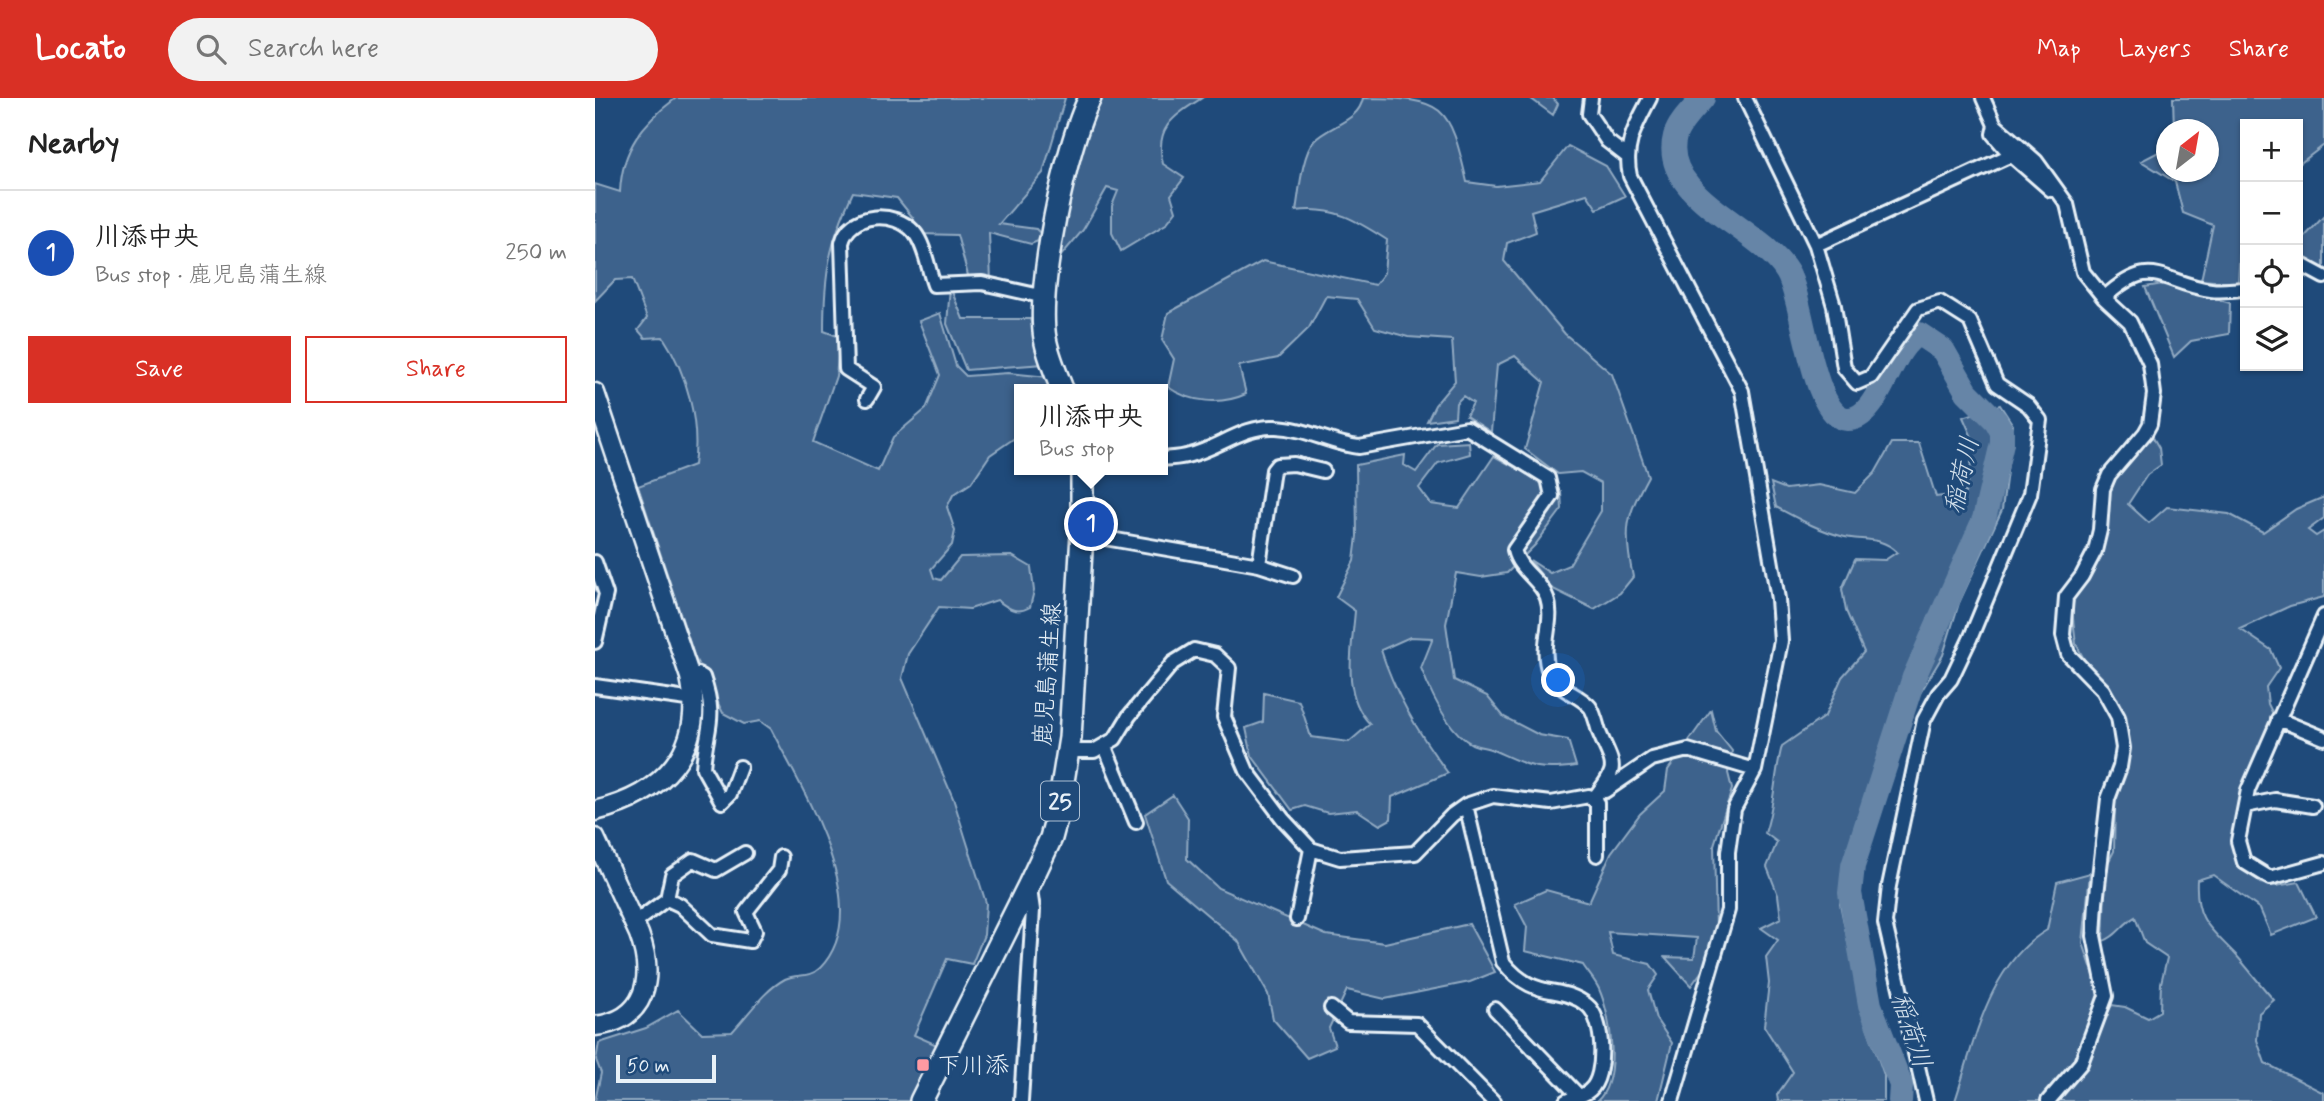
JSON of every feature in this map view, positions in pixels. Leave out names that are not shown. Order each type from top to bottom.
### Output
[{"type":"main road","points":[[1060,384],[1045,339],[1045,297],[1052,242],[1070,149],[1090,98]]},
{"type":"main road","name":"鹿児島蒲生線","points":[[921,1101],[1051,838],[1069,751],[1082,534],[1081,475]]},
{"type":"street","points":[[1591,98],[1589,114],[1607,141],[1625,155]]},
{"type":"street","points":[[1650,98],[1632,132],[1625,155],[1630,176],[1742,391],[1778,599],[1781,641],[1755,770],[1734,809],[1728,852],[1728,910],[1672,1101]]},
{"type":"street","points":[[1745,98],[1816,245],[1833,306],[1844,368],[1857,383],[1871,377],[1918,309],[1940,302],[1970,321],[1997,384],[2028,405],[2040,420],[2031,494],[1971,639],[1951,679],[1933,701],[1924,720],[1889,886],[1885,923],[1926,1101]]},
{"type":"street","points":[[1983,98],[1995,125],[2036,161],[2067,204],[2083,272],[2104,298],[2130,322],[2150,364],[2154,394],[2150,424],[2109,475],[2103,489],[2100,530],[2095,551],[2082,576],[2066,597],[2063,635],[2068,654],[2108,699],[2118,717],[2123,748],[2120,767],[2108,799],[2096,903],[2094,936],[2106,996],[2081,1063],[2048,1101]]},
{"type":"street","points":[[1995,125],[1993,134],[2011,155],[2067,204]]},
{"type":"street","points":[[1816,245],[2011,155]]},
{"type":"street","points":[[867,399],[874,387],[846,369],[842,243],[844,234],[856,221],[865,218],[898,221],[907,226],[916,234],[934,285],[982,283],[1045,297]]},
{"type":"street","points":[[2303,266],[2324,277]]},
{"type":"street","points":[[2104,298],[2138,274],[2156,273],[2212,290],[2240,289]]},
{"type":"street","points":[[595,811],[631,800],[668,775],[687,742],[694,700],[690,677],[597,405]]},
{"type":"street","points":[[1168,458],[1191,455],[1248,431],[1275,426],[1319,434],[1347,446],[1359,447],[1467,428],[1548,478],[1552,496],[1514,550],[1518,564],[1546,597],[1549,616],[1543,645],[1549,674],[1566,692],[1590,707],[1613,761],[1610,778],[1594,798]]},
{"type":"street","points":[[1259,565],[1273,470],[1277,465],[1294,464],[1323,471]]},
{"type":"street","points":[[1082,534],[1259,565],[1293,576]]},
{"type":"street","points":[[595,562],[606,594],[595,642]]},
{"type":"street","points":[[2324,616],[2278,719],[2245,806],[2238,841],[2239,853],[2244,862],[2270,878],[2324,863]]},
{"type":"street","points":[[1069,751],[1094,751],[1115,739],[1129,716],[1173,663],[1194,650],[1215,655],[1229,668],[1224,717],[1247,771],[1283,820],[1311,849],[1340,858],[1415,853],[1466,805],[1493,796],[1551,803],[1589,796],[1594,798]]},
{"type":"street","points":[[690,677],[698,674],[703,677],[708,693],[711,724],[703,768],[722,802],[730,794],[740,766]]},
{"type":"street","points":[[595,685],[694,700]]},
{"type":"street","points":[[2278,719],[2324,738]]},
{"type":"street","points":[[1105,747],[1136,822]]},
{"type":"street","points":[[1594,798],[1652,759],[1688,750],[1755,770]]},
{"type":"street","points":[[1594,798],[1597,811],[1597,855]]},
{"type":"street","points":[[2245,806],[2275,800],[2313,806]]},
{"type":"street","points":[[1466,805],[1503,962],[1516,978],[1537,990],[1576,999],[1589,1005],[1596,1017],[1602,1051],[1600,1075],[1591,1090],[1566,1101]]},
{"type":"street","points":[[595,838],[634,923],[646,959],[642,995],[630,1014],[611,1024],[595,1026]]},
{"type":"street","points":[[1297,919],[1311,849]]},
{"type":"street","points":[[634,923],[667,899],[672,875],[693,860],[716,870],[745,853]]},
{"type":"street","points":[[667,899],[680,905],[712,935],[750,941],[755,931],[746,912],[779,870],[781,857]]},
{"type":"street","points":[[1021,1101],[1033,910],[1029,885]]},
{"type":"street","points":[[1331,1008],[1348,1022],[1416,1024],[1480,1096],[1493,1101]]},
{"type":"street","points":[[1495,1009],[1579,1096]]},
{"type":"shaded area","points":[[676,98],[1065,98],[1043,173],[999,224],[1036,229],[1040,233],[1038,241],[1031,244],[989,233],[991,281],[969,279],[957,235],[920,234],[915,228],[914,219],[897,198],[853,192],[838,228],[829,260],[824,331],[840,337],[836,376],[813,442],[878,471],[893,437],[926,409],[940,375],[919,321],[940,313],[956,366],[966,376],[1008,373],[1048,377],[1050,384],[1014,384],[1014,438],[990,455],[971,483],[953,495],[947,507],[955,531],[952,545],[931,569],[934,578],[941,580],[960,557],[1012,556],[1031,567],[1034,591],[1030,607],[1016,610],[997,600],[970,609],[939,607],[908,654],[902,678],[953,798],[986,903],[984,935],[972,964],[947,959],[914,1035],[937,1045],[909,1101],[595,1101],[601,1073],[596,1060],[599,1043],[646,1028],[678,1010],[702,1033],[732,1032],[777,984],[789,977],[812,974],[820,968],[836,943],[841,914],[838,882],[829,848],[771,729],[760,721],[744,724],[723,713],[695,658],[638,486],[694,465],[693,415],[679,366],[663,337],[645,338],[638,330],[647,318],[632,279],[615,280],[595,301],[595,184],[620,192],[630,150],[644,127]]},
{"type":"shaded area","points":[[1100,98],[1202,98],[1175,117],[1161,141],[1163,164],[1184,178],[1171,195],[1176,211],[1166,224],[1121,251],[1112,233],[1112,206],[1118,191],[1107,188],[1083,230],[1054,264],[1081,138]]},
{"type":"shaded area","points":[[1363,98],[1411,100],[1427,104],[1439,111],[1448,121],[1455,136],[1467,182],[1496,186],[1540,181],[1568,146],[1606,166],[1625,196],[1597,209],[1587,194],[1531,211],[1536,232],[1507,243],[1504,261],[1565,334],[1612,374],[1648,476],[1628,524],[1628,547],[1633,577],[1620,593],[1594,609],[1551,588],[1530,560],[1550,573],[1569,565],[1601,511],[1601,483],[1581,472],[1558,474],[1525,449],[1544,382],[1515,356],[1497,365],[1491,432],[1466,416],[1473,403],[1463,396],[1456,403],[1455,417],[1427,421],[1435,405],[1455,381],[1452,340],[1408,337],[1375,328],[1357,299],[1326,296],[1309,328],[1278,358],[1239,366],[1246,394],[1227,400],[1206,401],[1186,396],[1168,387],[1174,359],[1162,340],[1168,313],[1263,261],[1375,285],[1384,273],[1387,240],[1344,216],[1322,211],[1296,211],[1304,164],[1310,147],[1320,136],[1356,113]]},
{"type":"shaded area","points":[[1530,98],[1553,98],[1558,104],[1553,115]]},
{"type":"shaded area","points":[[2173,98],[2324,98],[2324,145],[2303,161],[2303,119],[2240,119],[2238,283],[2201,280],[2213,225],[2183,213],[2175,182],[2219,182],[2219,119],[2174,119]]},
{"type":"shaded area","points":[[2156,153],[2156,170],[2141,161]]},
{"type":"shaded area","points":[[2324,216],[2324,268],[2310,267],[2303,259],[2303,239]]},
{"type":"shaded area","points":[[2163,284],[2230,303],[2229,334],[2191,341],[2174,357],[2145,287]]},
{"type":"shaded area","points":[[950,287],[963,319],[1030,319],[1043,364],[966,370],[947,324]]},
{"type":"shaded area","points":[[2000,405],[2013,425],[2002,510],[1959,603],[1943,655],[1919,695],[1859,818],[1840,904],[1864,1018],[1884,1075],[1884,1101],[1778,1101],[1777,1095],[1793,1072],[1764,1026],[1769,983],[1766,957],[1778,940],[1761,928],[1781,918],[1778,895],[1767,867],[1777,842],[1765,833],[1779,757],[1782,746],[1825,716],[1842,677],[1864,652],[1846,611],[1842,589],[1855,559],[1885,560],[1897,552],[1884,543],[1848,538],[1824,530],[1776,507],[1771,483],[1786,489],[1819,485],[1855,493],[1875,473],[1892,443],[1919,443],[1936,497],[1965,493],[1975,444],[1963,417]]},
{"type":"shaded area","points":[[2151,434],[2159,448],[2161,465],[2147,475],[2128,504],[2149,523],[2167,507],[2229,514],[2263,532],[2296,509],[2324,497],[2324,518],[2308,530],[2316,536],[2324,531],[2324,597],[2290,606],[2240,629],[2271,650],[2279,668],[2266,687],[2268,704],[2280,728],[2258,768],[2247,819],[2245,862],[2260,883],[2276,886],[2299,882],[2316,917],[2271,935],[2260,909],[2213,875],[2197,880],[2197,894],[2202,914],[2211,930],[2274,1000],[2259,1013],[2257,1040],[2265,1063],[2324,1093],[2324,1101],[1955,1101],[1986,1006],[2011,963],[2027,945],[2047,930],[2057,882],[2090,873],[2083,943],[2099,990],[2088,1047],[2112,1005],[2125,1007],[2148,1018],[2160,1011],[2161,983],[2167,958],[2145,943],[2135,917],[2112,937],[2103,941],[2106,867],[2114,851],[2115,798],[2126,734],[2118,699],[2085,661],[2076,644],[2072,610],[2075,592],[2102,553],[2111,476]]},
{"type":"shaded area","points":[[1469,442],[1470,454],[1438,463],[1419,488],[1431,504],[1459,508],[1494,456],[1561,492],[1562,509],[1535,545],[1507,573],[1481,577],[1456,573],[1446,624],[1454,680],[1487,696],[1504,717],[1539,735],[1568,740],[1576,766],[1532,766],[1474,745],[1463,738],[1441,710],[1421,668],[1433,638],[1410,637],[1381,650],[1393,683],[1409,714],[1448,773],[1392,797],[1391,819],[1380,825],[1357,810],[1328,813],[1305,806],[1292,810],[1252,756],[1246,728],[1263,722],[1264,693],[1299,701],[1311,737],[1349,742],[1370,724],[1355,699],[1352,685],[1351,656],[1355,611],[1336,597],[1354,561],[1357,536],[1356,465],[1405,455],[1404,465],[1416,472],[1437,444]]},
{"type":"shaded area","points":[[1711,710],[1716,731],[1732,751],[1728,773],[1732,789],[1714,845],[1716,928],[1704,968],[1691,986],[1665,957],[1694,958],[1697,938],[1608,932],[1613,955],[1650,964],[1658,975],[1648,990],[1656,1019],[1672,1043],[1658,1101],[1597,1101],[1609,1078],[1611,1063],[1610,1031],[1599,989],[1583,965],[1525,951],[1527,927],[1515,904],[1546,890],[1589,902],[1611,853],[1640,814],[1665,791],[1668,770]]},
{"type":"shaded area","points":[[1173,795],[1188,818],[1187,859],[1218,888],[1326,935],[1385,943],[1469,924],[1495,972],[1470,982],[1385,999],[1347,990],[1329,1028],[1335,1046],[1307,1058],[1273,1019],[1268,994],[1238,941],[1166,880],[1145,814]]},
{"type":"waterway","name":"稲荷川","points":[[1703,98],[1677,131],[1674,158],[1682,177],[1696,194],[1756,240],[1787,272],[1817,379],[1825,399],[1835,413],[1847,419],[1858,416],[1868,408],[1900,353],[1909,341],[1919,334],[1943,350],[1967,392],[1996,421],[2002,432],[2002,443],[1984,519],[1914,677],[1853,866],[1850,893],[1870,1005],[1901,1085],[1900,1101]]},
{"type":"place","name":"川添中央","points":[[1091,524]]},
{"type":"place","name":"下川添","points":[[923,1065]]}]
